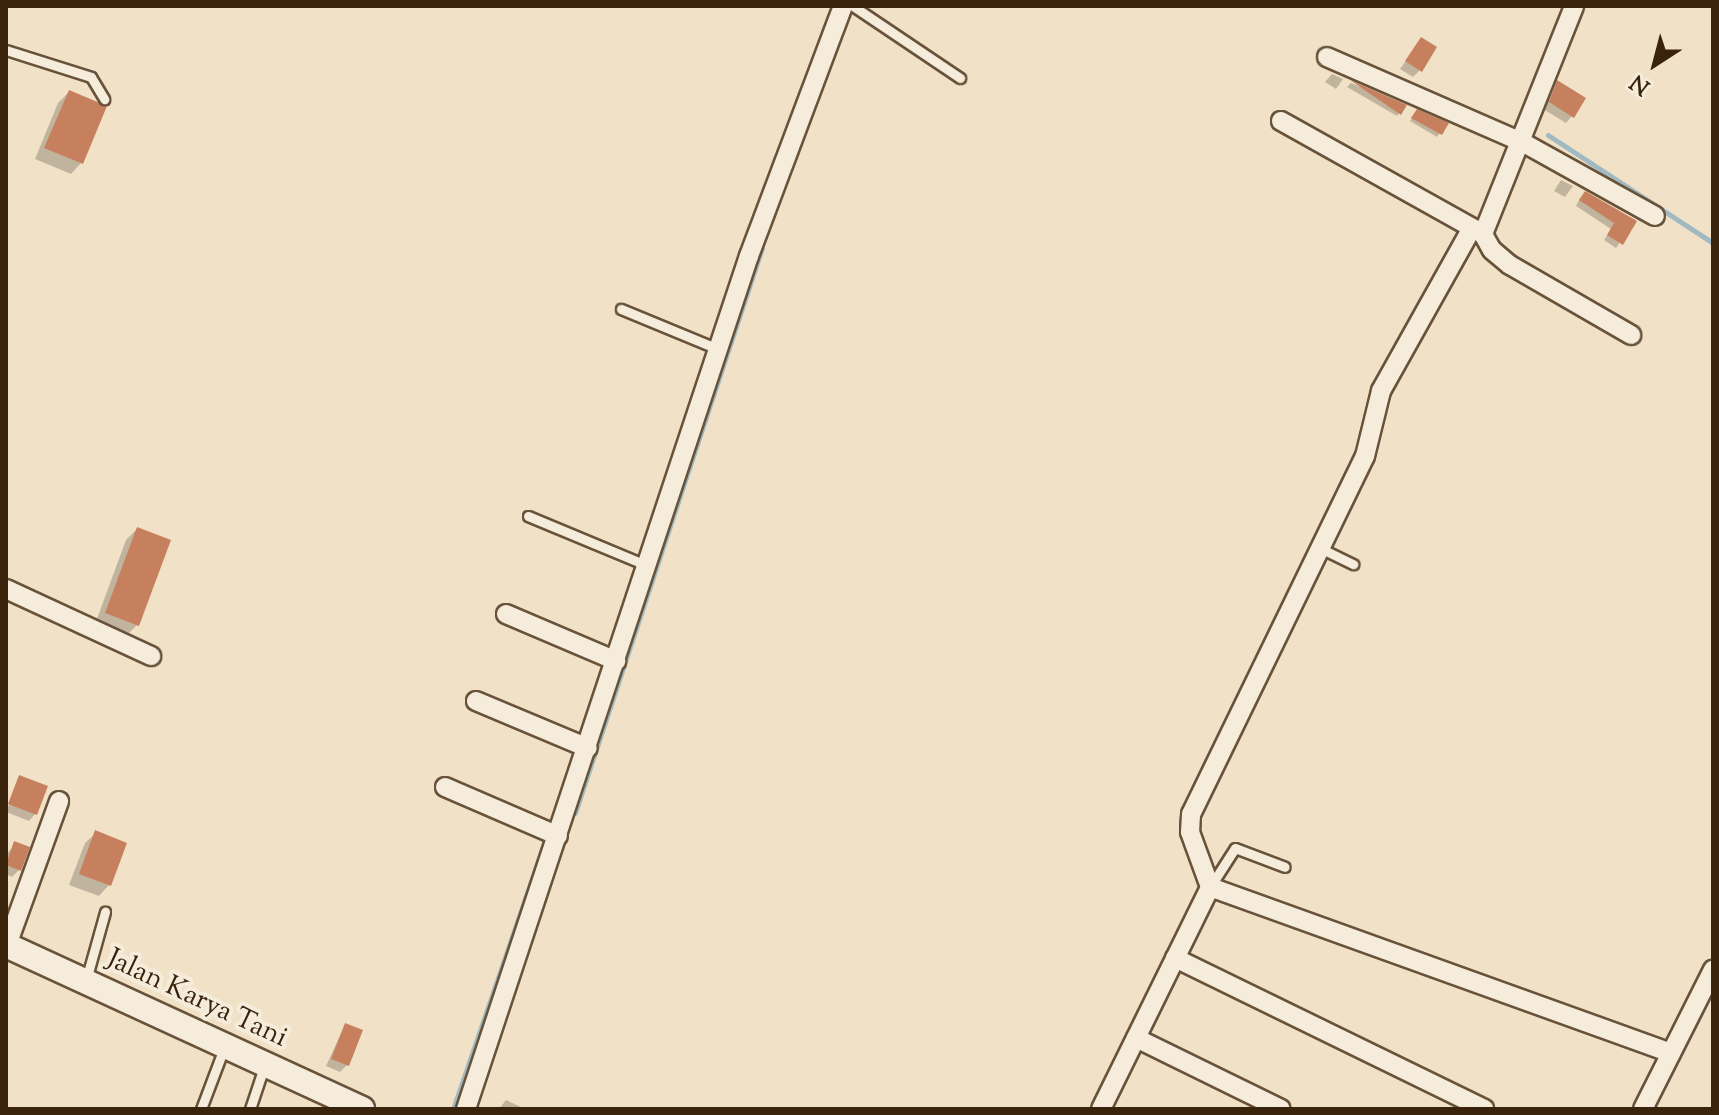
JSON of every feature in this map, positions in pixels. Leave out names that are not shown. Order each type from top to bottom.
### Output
[{"type":"street","points":[[466,1109],[718,349],[843,6]]},
{"type":"street","points":[[1101,1109],[1210,887],[1190,832],[1191,814],[1370,443],[1381,391],[1478,231],[1522,142],[1574,6]]},
{"type":"street","points":[[1327,57],[1522,142],[1655,216]]},
{"type":"street","points":[[1281,121],[1478,231],[1492,250],[1510,265],[1631,335]]},
{"type":"street","points":[[6,589],[151,656]]},
{"type":"street","points":[[506,614],[616,661]]},
{"type":"street","points":[[476,701],[588,748]]},
{"type":"street","points":[[445,787],[558,836]]},
{"type":"street","points":[[7,945],[59,801]]},
{"type":"street","points":[[1210,887],[1671,1053]]},
{"type":"street","name":"Jalan Karya Tani","points":[[7,945],[362,1109]]},
{"type":"street","points":[[1175,958],[1484,1109]]},
{"type":"street","points":[[1643,1109],[1713,970]]},
{"type":"street","points":[[1136,1038],[1281,1109]]},
{"type":"lane","points":[[853,6],[960,78]]},
{"type":"lane","points":[[6,50],[91,77],[104,99]]},
{"type":"lane","points":[[621,309],[718,349]]},
{"type":"lane","points":[[528,516],[646,565]]},
{"type":"lane","points":[[1320,548],[1353,564]]},
{"type":"lane","points":[[1210,887],[1231,849],[1285,867]]},
{"type":"lane","points":[[86,980],[105,912]]},
{"type":"lane","points":[[201,1109],[226,1044]]},
{"type":"lane","points":[[250,1109],[265,1064]]},
{"type":"building","points":[[1421,37],[1437,47],[1422,72],[1405,61]]},
{"type":"building","points":[[1350,80],[1407,105],[1401,115]]},
{"type":"building","points":[[1557,80],[1586,98],[1574,118],[1549,102]]},
{"type":"building","points":[[69,90],[107,106],[83,164],[44,148]]},
{"type":"building","points":[[1417,109],[1449,123],[1442,135],[1411,118]]},
{"type":"building","points":[[1585,191],[1637,221],[1623,245],[1607,235],[1614,223],[1579,200]]},
{"type":"building","points":[[137,527],[171,540],[139,626],[105,613]]},
{"type":"building","points":[[19,775],[48,786],[37,815],[8,804]]},
{"type":"building","points":[[95,830],[127,843],[111,886],[79,874]]},
{"type":"building","points":[[14,841],[30,847],[21,871],[6,865]]},
{"type":"building","points":[[345,1023],[363,1030],[349,1066],[331,1059]]},
{"type":"waterway","points":[[1548,135],[1713,243]]},
{"type":"waterway","points":[[575,813],[762,248]]},
{"type":"waterway","points":[[453,1109],[547,834]]}]
